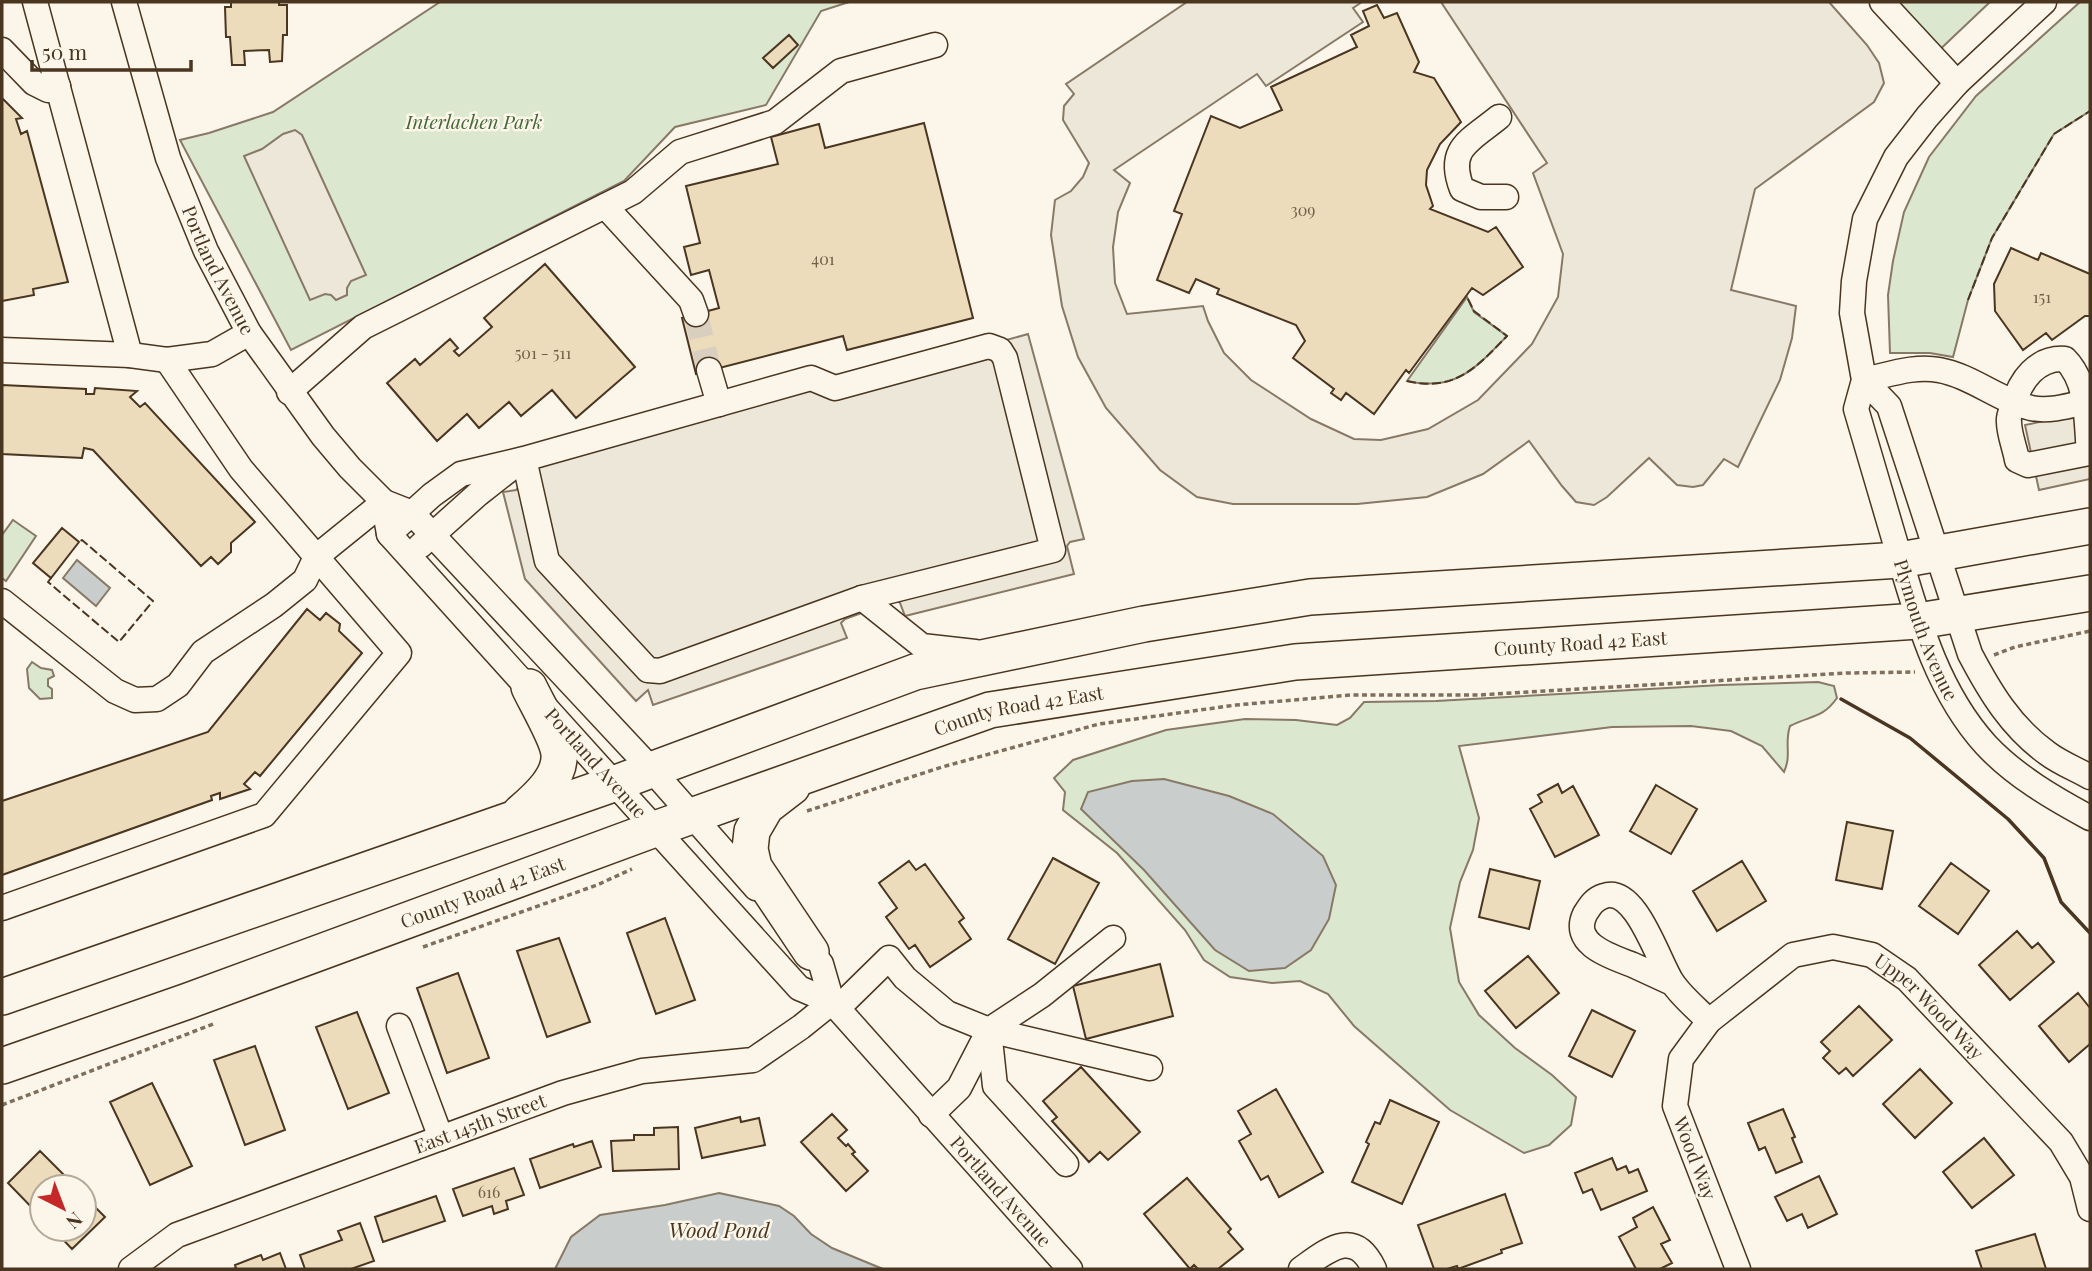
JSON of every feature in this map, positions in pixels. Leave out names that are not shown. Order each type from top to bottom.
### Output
[{"type":"highway","points":[[2,998],[652,771],[915,672],[1144,624],[1310,597],[1900,560],[2090,526]]},
{"type":"highway","name":"County Road 42 East","points":[[2,1066],[990,710],[1295,662],[1918,621],[2090,593]]},
{"type":"highway","points":[[510,820],[543,793],[557,768],[559,753],[529,687]]},
{"type":"highway","points":[[811,952],[754,867],[750,849],[752,831],[766,807],[815,773]]},
{"type":"street","points":[[35,2],[130,355]]},
{"type":"street","name":"Portland Avenue","points":[[124,2],[168,158],[205,251],[249,333],[289,392],[329,444],[384,502],[412,513],[652,771],[821,964],[835,1005],[1070,1269]]},
{"type":"street","points":[[1882,2],[1957,83]]},
{"type":"street","name":"Plymouth Avenue","points":[[2044,2],[1957,83],[1896,157],[1865,219],[1854,281],[1852,313],[1864,380],[1856,409],[1918,621],[1937,668],[1959,708],[1986,745],[2005,763],[2036,787],[2090,818]]},
{"type":"street","points":[[289,392],[363,327],[633,192],[680,152],[775,122],[841,71],[935,45]]},
{"type":"street","points":[[2,50],[34,83],[48,90],[58,86]]},
{"type":"street","points":[[1499,117],[1464,146],[1456,156],[1455,171],[1462,189],[1481,197],[1506,197]]},
{"type":"street","points":[[605,206],[691,300],[696,314]]},
{"type":"street","points":[[2,350],[130,355],[167,360],[212,354],[249,333]]},
{"type":"street","points":[[389,534],[461,474],[811,379],[835,388],[989,346],[1000,350],[1005,358],[1053,550],[862,598],[660,671],[648,670],[547,561],[524,459]]},
{"type":"street","points":[[2051,358],[2066,359],[2076,370],[2087,402],[2090,453],[2028,466],[2017,460],[2008,421],[2022,380],[2038,366],[2051,358]]},
{"type":"street","points":[[2,908],[264,815],[399,653],[241,469],[167,360]]},
{"type":"street","points":[[1864,380],[1918,369],[1939,370],[1965,378],[2032,408],[2060,408],[2087,402]]},
{"type":"street","points":[[709,370],[719,404]]},
{"type":"street","name":"Plymouth Avenue","points":[[1864,380],[1889,406],[1974,662],[2000,706],[2021,732],[2048,754],[2090,777]]},
{"type":"street","points":[[410,556],[478,494],[524,459]]},
{"type":"street","points":[[2,601],[116,691],[135,700],[157,699],[178,685],[203,652],[274,605],[306,580],[316,557],[384,502]]},
{"type":"street","points":[[384,502],[389,534]]},
{"type":"street","name":"Portland Avenue","points":[[389,534],[799,988],[835,1005]]},
{"type":"street","points":[[862,598],[922,646],[997,655]]},
{"type":"street","points":[[931,1115],[959,1088],[989,1030],[1042,995],[1113,939]]},
{"type":"street","name":"Upper Wood Way","points":[[1709,1021],[1793,955],[1833,947],[1872,955],[1907,979],[2061,1143],[2082,1177],[2090,1209]]},
{"type":"street","name":"East 145th Street","points":[[131,1269],[177,1235],[563,1093],[642,1071],[753,1060],[835,1005],[889,958],[905,978],[947,1013],[989,1030]]},
{"type":"street","points":[[1672,983],[1709,1021]]},
{"type":"street","name":"Wood Way","points":[[1709,1021],[1681,1059],[1675,1106],[1738,1269]]},
{"type":"street","points":[[399,1026],[441,1138]]},
{"type":"street","points":[[989,1030],[1150,1069]]},
{"type":"street","points":[[989,1030],[995,1086],[1066,1164]]},
{"type":"street","points":[[1301,1269],[1333,1247],[1347,1245],[1360,1250],[1374,1269]]},
{"type":"path","points":[[1974,662],[2015,647],[2090,631]]},
{"type":"path","points":[[804,813],[942,767],[1099,724],[1236,705],[1350,695],[1479,695],[1832,674],[1918,672],[1937,668]]},
{"type":"path","points":[[418,948],[597,885],[640,866]]},
{"type":"path","points":[[2,1105],[225,1020]]},
{"type":"green space","name":"Interlachen Park","points":[[440,2],[849,2],[821,11],[766,105],[675,127],[624,181],[291,350],[180,140],[273,112]]},
{"type":"green space","points":[[1882,2],[1990,2],[1933,56]]},
{"type":"green space","points":[[2080,2],[2090,2],[2090,111],[2054,134],[1992,238],[1968,300],[1953,357],[1930,353],[1890,353],[1888,295],[1893,261],[1904,212],[1929,157],[1976,96]]},
{"type":"green space","points":[[1467,297],[1474,312],[1507,336],[1474,367],[1452,380],[1424,384],[1407,381]]},
{"type":"green space","points":[[13,520],[36,536],[6,581],[2,578],[2,535]]},
{"type":"green space","points":[[32,662],[41,668],[52,670],[54,676],[48,679],[48,686],[52,689],[52,698],[40,699],[29,688],[27,669]]},
{"type":"green space","points":[[1818,682],[1834,686],[1837,698],[1821,713],[1790,726],[1784,772],[1762,746],[1731,731],[1691,726],[1612,727],[1459,746],[1479,818],[1473,850],[1460,882],[1450,928],[1459,982],[1479,1015],[1576,1097],[1571,1125],[1549,1145],[1524,1153],[1450,1110],[1354,1026],[1328,994],[1300,981],[1272,983],[1230,977],[1204,960],[1185,930],[1117,853],[1063,810],[1065,792],[1054,778],[1073,760],[1166,730],[1245,719],[1296,720],[1337,725],[1350,718],[1364,702],[1436,701]]},
{"type":"shaded area","points":[[1187,2],[1362,2],[1353,8],[1363,22],[1266,86],[1257,74],[1114,170],[1130,183],[1118,212],[1113,247],[1115,283],[1127,314],[1203,306],[1224,353],[1251,380],[1311,419],[1354,439],[1381,440],[1428,429],[1478,400],[1532,344],[1558,297],[1563,254],[1533,173],[1547,163],[1441,2],[1829,2],[1867,45],[1879,63],[1884,83],[1874,102],[1755,189],[1731,290],[1796,306],[1792,338],[1780,380],[1738,467],[1724,459],[1703,485],[1693,487],[1677,485],[1649,458],[1607,497],[1594,505],[1576,502],[1529,441],[1483,474],[1427,497],[1357,504],[1233,504],[1197,497],[1160,470],[1106,408],[1078,357],[1062,306],[1051,235],[1055,200],[1071,191],[1083,177],[1089,163],[1063,120],[1064,106],[1074,94],[1066,84]]},
{"type":"shaded area","points":[[295,130],[302,135],[366,275],[351,281],[347,295],[336,300],[325,294],[310,300],[244,156]]},
{"type":"shaded area","points":[[1028,334],[1084,539],[1070,542],[1067,546],[1074,574],[905,616],[900,603],[889,603],[845,619],[841,623],[847,638],[653,705],[648,690],[636,701],[525,579],[503,492],[516,490],[519,486],[524,459],[811,378],[835,388]]},
{"type":"shaded area","points":[[2090,412],[2090,479],[2039,490],[2025,425]]},
{"type":"water","points":[[77,560],[110,588],[96,606],[63,578]]},
{"type":"water","points":[[1164,779],[1229,796],[1273,814],[1323,856],[1336,885],[1329,919],[1311,950],[1285,968],[1249,971],[1215,950],[1144,870],[1081,809],[1088,792],[1132,781]]},
{"type":"water","name":"Wood Pond","points":[[719,1193],[779,1206],[832,1248],[883,1269],[555,1269],[571,1237],[600,1215]]},
{"type":"building","points":[[231,2],[279,2],[279,5],[287,5],[287,35],[283,35],[282,61],[270,62],[269,50],[244,51],[245,65],[232,65],[230,37],[226,37],[225,7],[231,7]]},
{"type":"building","points":[[1377,5],[1384,18],[1397,13],[1419,62],[1414,72],[1434,78],[1461,122],[1440,144],[1427,170],[1426,185],[1433,206],[1430,209],[1488,232],[1496,227],[1523,267],[1483,295],[1472,288],[1409,373],[1406,370],[1374,414],[1346,393],[1341,400],[1331,393],[1334,389],[1293,358],[1305,341],[1296,325],[1217,294],[1219,289],[1196,279],[1189,293],[1157,280],[1182,214],[1174,211],[1211,116],[1240,128],[1282,110],[1271,87],[1357,47],[1351,35],[1369,26],[1363,11]]},
{"type":"building","points":[[789,35],[798,45],[773,68],[763,58]]},
{"type":"building","points":[[2,98],[22,118],[16,119],[21,134],[27,131],[68,282],[33,289],[34,295],[2,301]]},
{"type":"building","points":[[924,123],[973,318],[847,350],[843,336],[696,374],[682,318],[719,308],[709,270],[691,275],[684,247],[700,243],[686,186],[778,164],[771,137],[819,124],[825,148]]},
{"type":"building","points":[[2011,248],[2038,260],[2041,253],[2090,274],[2090,316],[2085,316],[2052,340],[2046,333],[2023,350],[1995,311],[1994,284]]},
{"type":"building","points":[[545,264],[635,367],[576,418],[552,390],[521,416],[509,402],[479,428],[467,414],[437,441],[387,383],[415,359],[420,365],[450,339],[458,348],[454,351],[459,356],[492,327],[484,318]]},
{"type":"building","points":[[2,385],[86,389],[86,394],[94,394],[95,388],[137,391],[130,397],[140,407],[145,403],[255,522],[231,543],[231,552],[218,564],[211,557],[201,566],[93,450],[84,448],[82,458],[2,454]]},
{"type":"building","points":[[62,528],[79,542],[51,578],[33,563]]},
{"type":"building","points":[[307,609],[320,620],[326,613],[340,624],[339,631],[362,653],[260,776],[255,772],[244,784],[250,789],[220,799],[220,793],[211,796],[212,800],[2,875],[2,801],[208,732]]},
{"type":"building","points":[[1558,784],[1562,793],[1573,786],[1599,835],[1555,857],[1530,809],[1542,802],[1538,795]]},
{"type":"building","points":[[1656,785],[1697,809],[1671,854],[1630,831]]},
{"type":"building","points":[[1847,822],[1893,831],[1882,889],[1836,880]]},
{"type":"building","points":[[1053,858],[1099,883],[1055,964],[1008,939]]},
{"type":"building","points":[[909,861],[916,870],[925,864],[964,918],[959,922],[971,939],[930,967],[915,945],[909,949],[886,917],[897,908],[879,883]]},
{"type":"building","points":[[1742,861],[1766,901],[1717,931],[1693,891]]},
{"type":"building","points":[[1951,863],[1989,891],[1958,934],[1919,906]]},
{"type":"building","points":[[1490,869],[1540,881],[1529,929],[1479,917]]},
{"type":"building","points":[[665,918],[695,1000],[656,1014],[627,933]]},
{"type":"building","points":[[2017,931],[2032,948],[2038,943],[2054,962],[2010,1000],[1979,965]]},
{"type":"building","points":[[559,938],[590,1022],[547,1037],[517,951]]},
{"type":"building","points":[[1528,956],[1559,993],[1516,1028],[1485,991]]},
{"type":"building","points":[[1160,964],[1173,1016],[1086,1039],[1073,986]]},
{"type":"building","points":[[458,973],[489,1058],[447,1073],[417,988]]},
{"type":"building","points":[[2078,993],[2090,1008],[2090,1044],[2069,1062],[2039,1026]]},
{"type":"building","points":[[1859,1006],[1892,1040],[1853,1076],[1846,1068],[1839,1074],[1823,1058],[1830,1051],[1821,1042]]},
{"type":"building","points":[[1592,1010],[1635,1031],[1612,1077],[1569,1056]]},
{"type":"building","points":[[357,1012],[389,1093],[348,1109],[316,1027]]},
{"type":"building","points":[[255,1046],[285,1130],[245,1145],[214,1060]]},
{"type":"building","points":[[1081,1067],[1140,1132],[1108,1160],[1100,1152],[1089,1162],[1052,1121],[1057,1117],[1043,1101]]},
{"type":"building","points":[[1920,1069],[1952,1103],[1915,1138],[1883,1104]]},
{"type":"building","points":[[152,1083],[192,1166],[150,1185],[110,1102]]},
{"type":"building","points":[[1276,1089],[1323,1172],[1279,1197],[1268,1176],[1261,1180],[1239,1141],[1251,1134],[1238,1111]]},
{"type":"building","points":[[1390,1100],[1439,1122],[1402,1204],[1352,1182],[1369,1144],[1366,1142],[1375,1122],[1380,1124]]},
{"type":"building","points":[[1783,1109],[1802,1162],[1776,1173],[1765,1147],[1759,1150],[1748,1123]]},
{"type":"building","points":[[832,1114],[847,1130],[838,1138],[846,1146],[848,1144],[855,1152],[852,1154],[868,1171],[846,1191],[801,1142]]},
{"type":"building","points":[[740,1117],[741,1122],[759,1118],[765,1145],[702,1158],[695,1128]]},
{"type":"building","points":[[678,1127],[679,1169],[613,1171],[611,1141],[634,1140],[634,1135],[654,1135],[654,1128]]},
{"type":"building","points":[[1984,1138],[2014,1175],[1972,1208],[1943,1172]]},
{"type":"building","points":[[592,1141],[601,1167],[540,1188],[530,1159],[573,1144],[574,1147]]},
{"type":"building","points":[[40,1151],[62,1173],[28,1173],[28,1204],[8,1183]]},
{"type":"building","points":[[1612,1158],[1617,1170],[1626,1166],[1629,1173],[1638,1169],[1647,1191],[1601,1210],[1592,1189],[1583,1193],[1575,1173]]},
{"type":"building","points":[[514,1168],[524,1195],[506,1201],[508,1209],[494,1214],[492,1206],[463,1216],[453,1189]]},
{"type":"building","points":[[1819,1176],[1837,1214],[1808,1228],[1802,1214],[1787,1221],[1775,1197]]},
{"type":"building","points":[[1187,1178],[1231,1229],[1228,1232],[1243,1249],[1218,1269],[1198,1269],[1194,1265],[1190,1269],[1144,1214]]},
{"type":"building","points":[[1505,1194],[1522,1243],[1458,1269],[1457,1266],[1434,1269],[1418,1225]]},
{"type":"building","points":[[436,1196],[445,1221],[383,1242],[375,1217]]},
{"type":"building","points":[[1653,1207],[1670,1240],[1661,1244],[1672,1263],[1660,1269],[1636,1269],[1619,1237],[1637,1227],[1633,1218]]},
{"type":"building","points":[[98,1210],[105,1217],[98,1224]]},
{"type":"building","points":[[360,1223],[374,1261],[351,1269],[305,1269],[300,1255],[342,1240],[338,1231]]},
{"type":"building","points":[[2035,1234],[2046,1269],[1982,1269],[1976,1251]]},
{"type":"building","points":[[66,1243],[78,1243],[72,1249]]},
{"type":"building","points":[[280,1253],[286,1269],[233,1269],[236,1268],[235,1265],[261,1255],[263,1260]]},
{"type":"tunnel","points":[[696,314],[709,370]]},
{"type":"fence","points":[[1968,300],[1992,238],[2054,134],[2090,111]]},
{"type":"fence","points":[[1407,381],[1424,384],[1452,380],[1474,367],[1507,336],[1474,311],[1467,297]]},
{"type":"fence","points":[[51,578],[48,582],[119,642],[153,601],[82,540],[79,542]]},
{"type":"wall","points":[[1841,699],[1910,738],[2008,819],[2044,858],[2061,902],[2090,933]]}]
